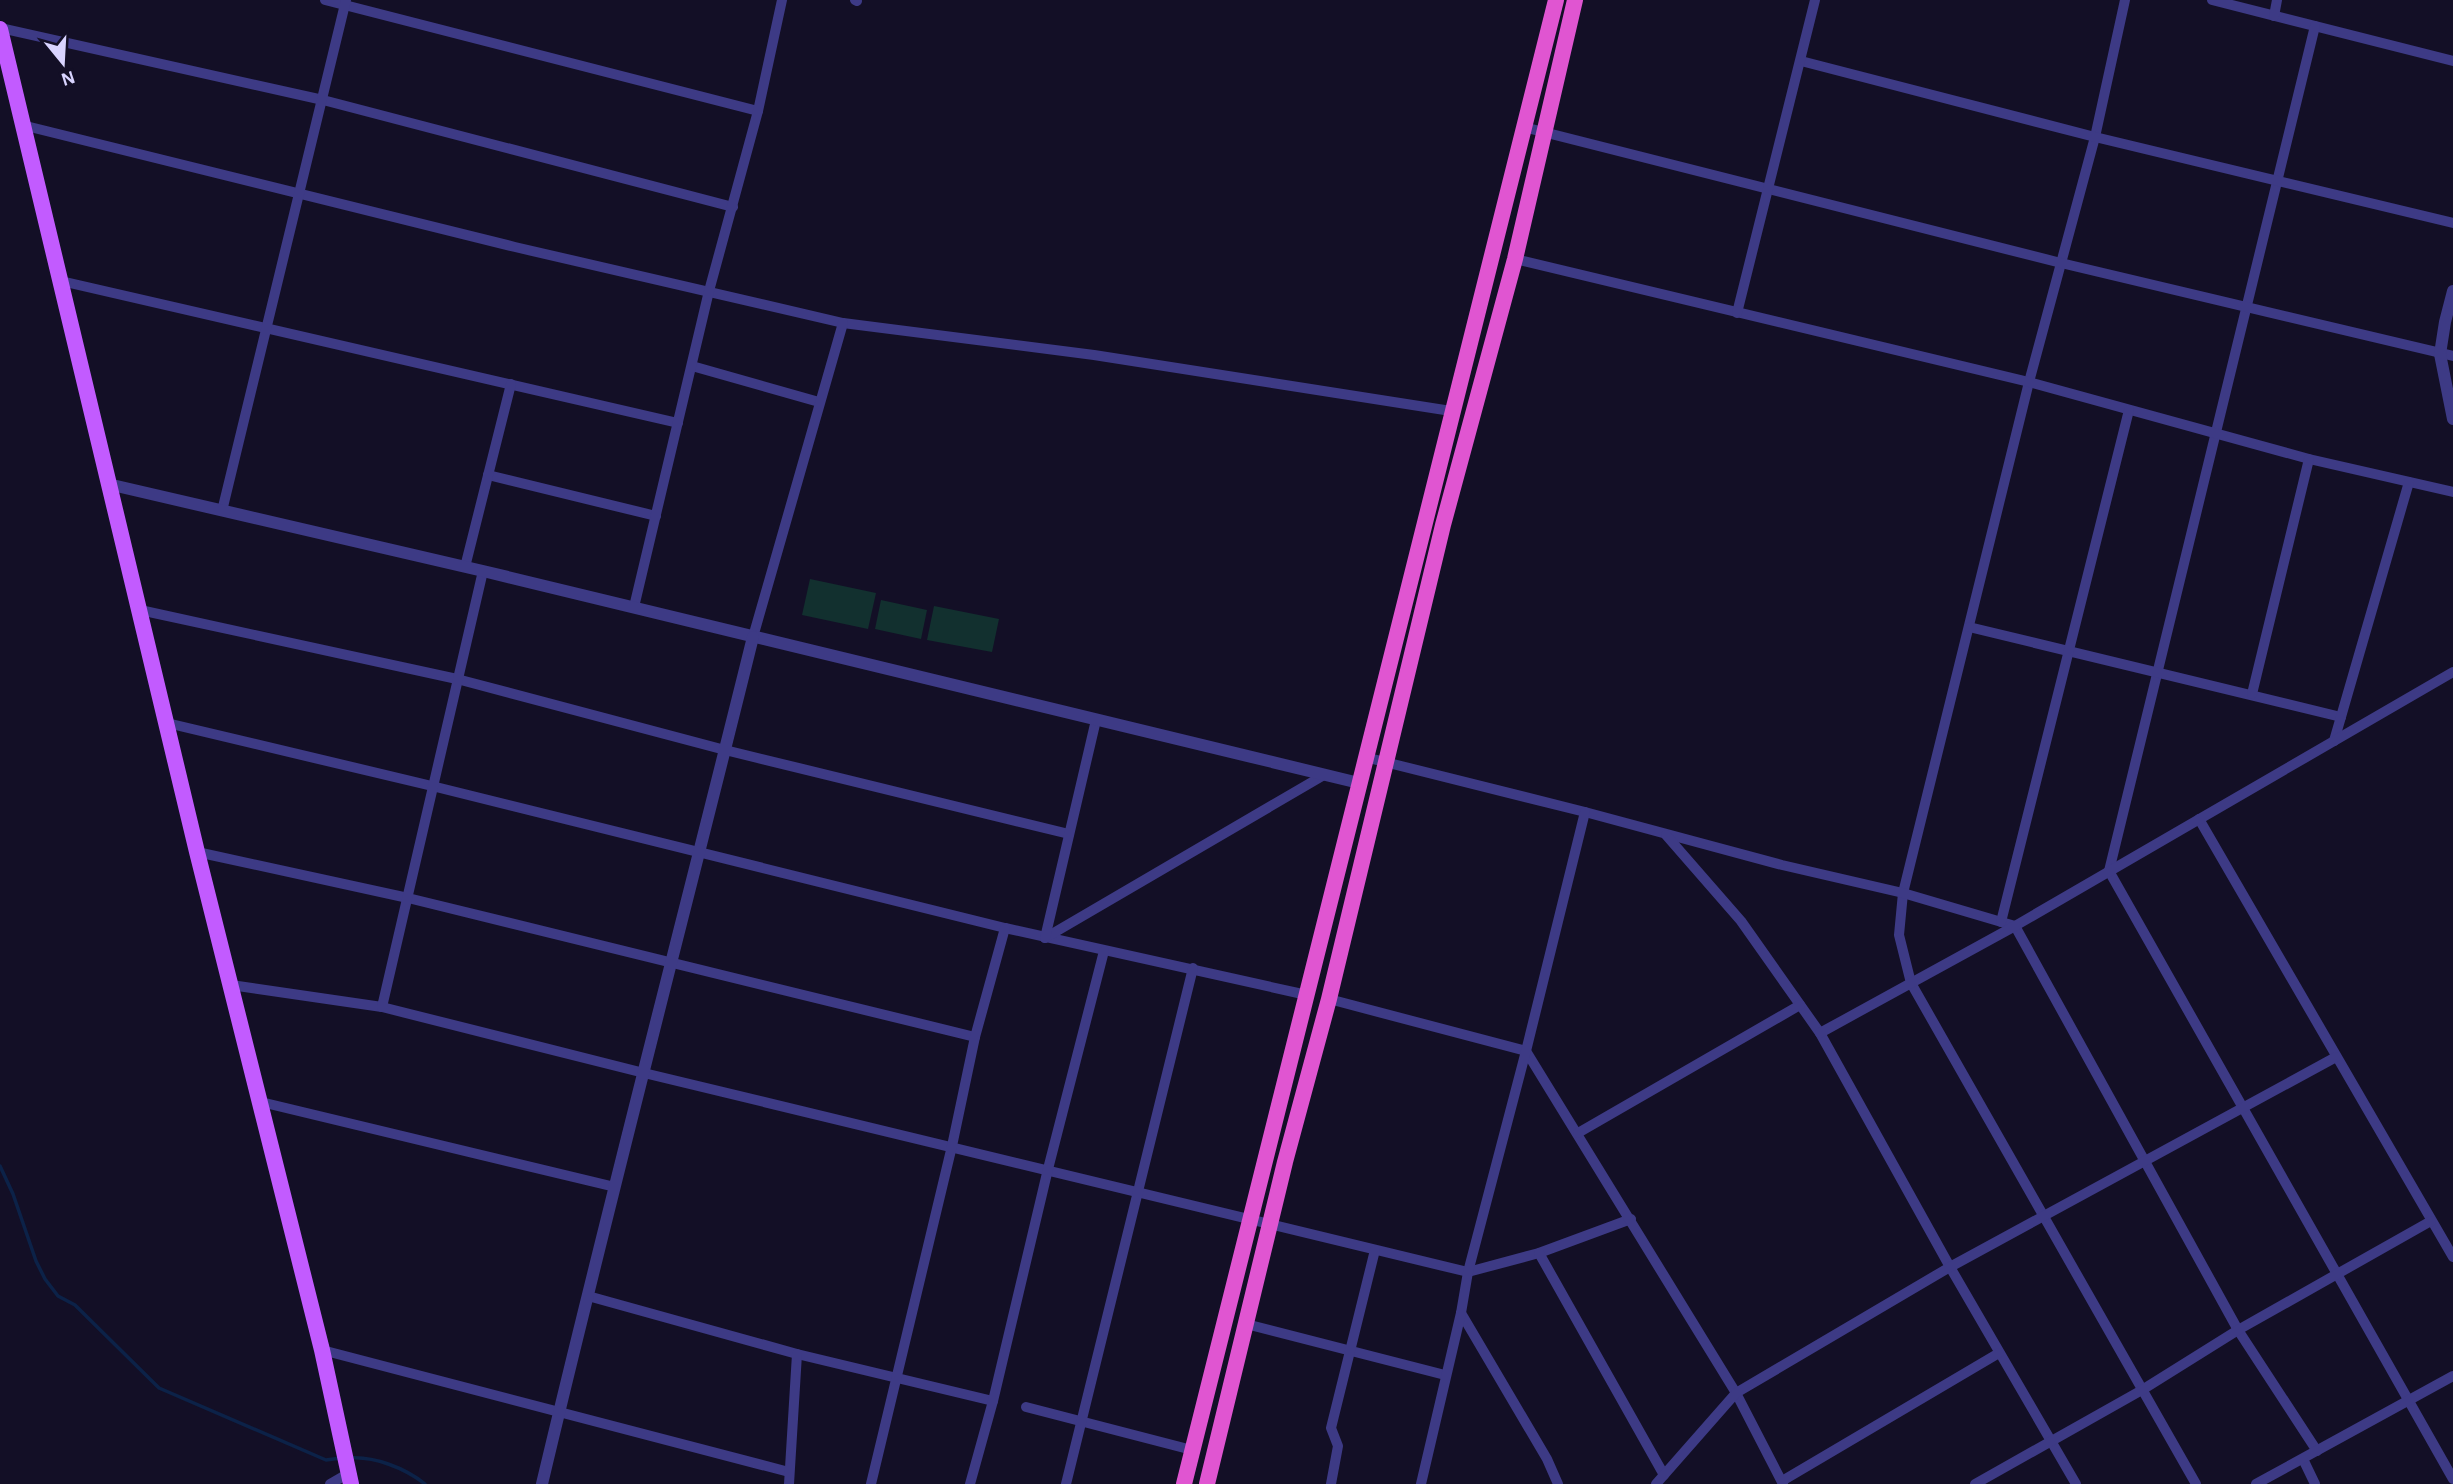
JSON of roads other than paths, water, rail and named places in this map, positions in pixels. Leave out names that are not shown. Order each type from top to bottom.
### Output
[{"type":"highway","points":[[1184,1484],[1556,0]]},
{"type":"highway","points":[[1207,1484],[1329,999],[1443,525],[1515,259],[1576,0]]},
{"type":"main road","points":[[0,29],[350,1479]]},
{"type":"street","points":[[325,0],[345,2],[758,111]]},
{"type":"street","points":[[634,607],[709,291],[758,111],[782,0]]},
{"type":"street","points":[[1737,313],[1770,190],[1815,0]]},
{"type":"street","points":[[2125,0],[2095,137],[2029,382],[1903,893],[1899,935],[1911,983],[2046,1216],[2196,1484]]},
{"type":"street","points":[[2212,0],[2453,61]]},
{"type":"street","points":[[2274,16],[2277,0]]},
{"type":"street","points":[[222,511],[345,2]]},
{"type":"street","points":[[2315,26],[2109,871],[2453,1479]]},
{"type":"street","points":[[0,29],[323,100],[733,207]]},
{"type":"street","points":[[1801,61],[2095,137],[2453,223]]},
{"type":"street","points":[[22,125],[515,247],[843,323],[1094,355],[1451,411]]},
{"type":"street","points":[[1524,127],[2061,263],[2446,355]]},
{"type":"street","points":[[1515,259],[2029,382],[2309,458],[2453,492]]},
{"type":"street","points":[[61,281],[678,423]]},
{"type":"street","points":[[2453,292],[2445,323],[2453,419]]},
{"type":"street","points":[[542,1484],[753,638],[843,323]]},
{"type":"street","points":[[692,366],[819,402]]},
{"type":"street","points":[[465,567],[511,384]]},
{"type":"street","points":[[2001,922],[2129,410]]},
{"type":"street","points":[[2252,694],[2309,458]]},
{"type":"street","points":[[488,475],[656,516]]},
{"type":"street","points":[[2334,741],[2409,482]]},
{"type":"street","points":[[108,484],[634,607],[1359,783]]},
{"type":"street","points":[[382,1007],[483,571]]},
{"type":"street","points":[[139,610],[457,679],[725,750],[1069,835]]},
{"type":"street","points":[[1969,627],[2341,717]]},
{"type":"street","points":[[1820,1033],[2015,926],[2453,672]]},
{"type":"street","points":[[1045,938],[1096,720]]},
{"type":"street","points":[[167,723],[1045,938],[1193,968],[1307,995]]},
{"type":"street","points":[[1365,757],[1903,893],[2015,926],[2238,1330],[2317,1451]]},
{"type":"street","points":[[1045,938],[1324,775]]},
{"type":"street","points":[[1421,1484],[1468,1272],[1585,812]]},
{"type":"street","points":[[2199,819],[2453,1257]]},
{"type":"street","points":[[1666,835],[1741,921],[1820,1033],[1999,1353],[2076,1484]]},
{"type":"street","points":[[197,852],[408,898],[975,1037]]},
{"type":"street","points":[[871,1484],[952,1146],[975,1037],[1005,928]]},
{"type":"street","points":[[970,1484],[1104,951]]},
{"type":"street","points":[[1066,1484],[1193,968]]},
{"type":"street","points":[[231,985],[382,1007],[644,1073],[1048,1169],[1250,1221],[1468,1272],[1538,1254],[1631,1219]]},
{"type":"street","points":[[1329,999],[1526,1051],[1736,1393],[1783,1482],[1999,1353]]},
{"type":"street","points":[[1578,1133],[1800,1004]]},
{"type":"street","points":[[1656,1484],[1736,1393],[1950,1266],[2336,1057]]},
{"type":"street","points":[[261,1102],[615,1187]]},
{"type":"street","points":[[1975,1484],[2431,1221]]},
{"type":"street","points":[[1331,1484],[1338,1446],[1331,1427],[1375,1250]]},
{"type":"street","points":[[1538,1254],[1664,1475]]},
{"type":"street","points":[[588,1296],[797,1354],[993,1401]]},
{"type":"street","points":[[1461,1313],[1558,1484]]},
{"type":"street","points":[[1246,1324],[1445,1375]]},
{"type":"street","points":[[321,1350],[789,1472]]},
{"type":"street","points":[[789,1484],[797,1354]]},
{"type":"street","points":[[2256,1484],[2453,1376]]},
{"type":"street","points":[[1026,1407],[1192,1450]]},
{"type":"street","points":[[2303,1459],[2315,1484]]},
{"type":"street","points":[[330,1484],[350,1479]]},
{"type":"waterway","points":[[0,1166],[45,1279],[58,1296],[75,1305],[159,1388],[326,1460],[341,1458]]},
{"type":"waterway","points":[[349,1458],[389,1464],[425,1484]]}]
